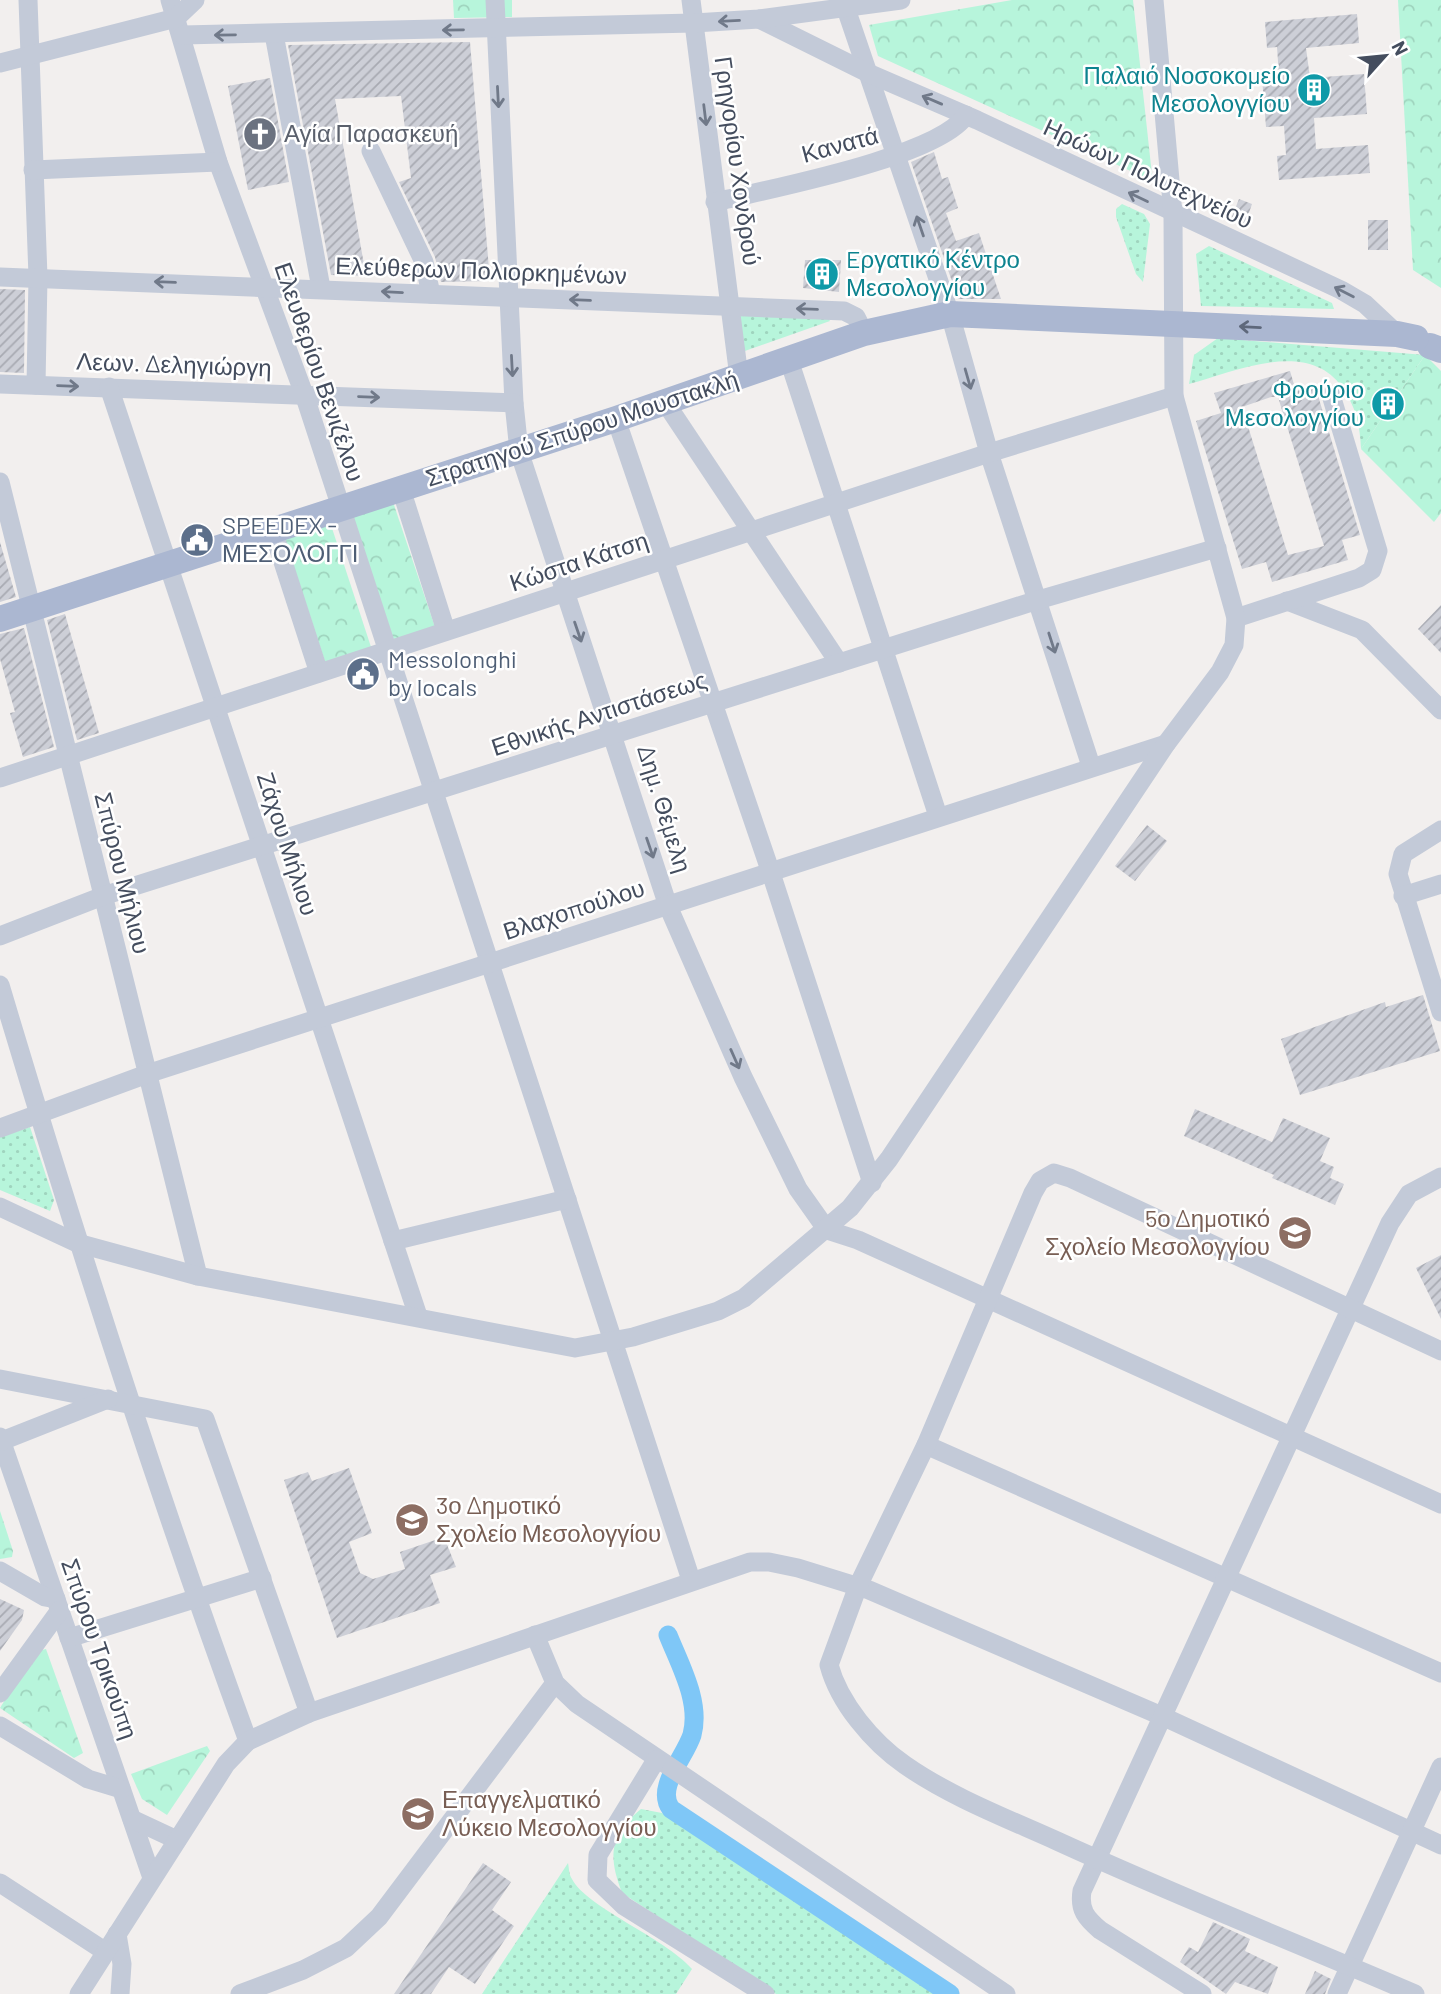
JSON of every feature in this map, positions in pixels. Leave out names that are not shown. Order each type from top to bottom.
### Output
[{"type":"main road","name":"Στρατηγού Σπύρου Μουστακλή","points":[[0,619],[616,419],[864,332],[950,314],[1175,324],[1421,342]]},
{"type":"street","points":[[28,0],[38,277],[36,385]]},
{"type":"street","points":[[176,18],[195,0]]},
{"type":"street","name":"Δημ. Θέμελη","points":[[495,0],[494,29],[514,403],[519,451],[668,906],[758,1109],[798,1189],[827,1230]]},
{"type":"street","name":"Γρηγορίου Χονδρού","points":[[691,0],[739,377]]},
{"type":"street","points":[[0,63],[176,18],[274,34],[494,29],[759,19],[844,4],[901,0]]},
{"type":"street","points":[[0,1207],[77,1242],[198,1276],[418,1316],[563,1348],[614,1342],[732,1305],[767,1282],[827,1230],[872,1183],[1166,744],[1220,672],[1234,645],[1237,618],[1174,397],[1173,214],[1154,0]]},
{"type":"street","points":[[844,4],[950,314],[989,453],[1091,766]]},
{"type":"street","name":"Ελευθερίου Βενιζέλου","points":[[176,18],[218,162],[304,394],[691,1580]]},
{"type":"street","name":"Ηρώων Πολυτεχνείου","points":[[759,19],[868,73],[967,115],[1350,295],[1421,342]]},
{"type":"street","points":[[274,34],[321,288]]},
{"type":"street","name":"Κανατά","points":[[715,202],[896,156],[956,128],[967,115]]},
{"type":"street","points":[[371,151],[424,261],[431,294]]},
{"type":"street","points":[[33,170],[218,162]]},
{"type":"street","name":"Ελεύθερων Πολιορκημένων","points":[[0,277],[844,311],[856,317],[864,332]]},
{"type":"street","points":[[789,360],[938,816]]},
{"type":"street","name":"Λεων. Δεληγιώργη","points":[[0,384],[514,403]]},
{"type":"street","name":"Ζάχου Μήλιου","points":[[109,387],[418,1316]]},
{"type":"street","points":[[1237,618],[1359,578],[1372,570],[1378,551],[1331,395]]},
{"type":"street","name":"Κώστα Κάτση","points":[[0,776],[989,453],[1174,397]]},
{"type":"street","points":[[665,402],[839,663]]},
{"type":"street","points":[[616,419],[771,870],[872,1183]]},
{"type":"street","name":"Σπύρου Μήλιου","points":[[0,482],[198,1276]]},
{"type":"street","points":[[401,489],[446,631]]},
{"type":"street","points":[[273,531],[319,673]]},
{"type":"street","name":"Εθνικής Αντιστάσεως","points":[[0,936],[103,896],[1038,600],[1217,548]]},
{"type":"street","points":[[1287,601],[1362,630],[1441,710]]},
{"type":"street","name":"Βλαχοπούλου","points":[[0,1128],[147,1074],[1091,766],[1166,744]]},
{"type":"street","points":[[1441,830],[1403,854],[1398,874],[1403,896],[1433,963],[1441,1012]]},
{"type":"street","points":[[1403,896],[1441,884]]},
{"type":"street","points":[[0,985],[77,1242],[197,1601],[248,1741]]},
{"type":"street","points":[[1415,1994],[1097,1860],[968,1800],[920,1774],[880,1744],[867,1730],[842,1695],[829,1665],[858,1586],[926,1445],[1035,1187],[1054,1173],[1441,1351]]},
{"type":"street","points":[[1202,1994],[1112,1940],[1087,1919],[1082,1909],[1082,1891],[1349,1310],[1399,1209],[1417,1188],[1441,1177]]},
{"type":"street","points":[[393,1241],[567,1199]]},
{"type":"street","points":[[827,1230],[858,1240],[1441,1504]]},
{"type":"street","points":[[0,1379],[205,1419],[309,1713]]},
{"type":"street","points":[[1,1439],[109,1399]]},
{"type":"street","name":"Σπύρου Τρικούπη","points":[[1,1439],[152,1878]]},
{"type":"street","points":[[926,1445],[1441,1673]]},
{"type":"street","points":[[79,1994],[226,1764],[248,1741],[309,1713],[691,1580],[762,1561],[798,1568],[858,1586],[1164,1717],[1441,1845]]},
{"type":"street","points":[[0,1571],[58,1605],[0,1693]]},
{"type":"street","points":[[69,1638],[197,1601],[262,1578]]},
{"type":"street","points":[[534,1635],[555,1682],[577,1704],[1006,1994]]},
{"type":"street","points":[[240,1994],[303,1970],[346,1948],[379,1917],[555,1682]]},
{"type":"street","points":[[0,1726],[88,1779],[121,1789]]},
{"type":"street","points":[[661,1762],[598,1855],[597,1880],[624,1906],[765,1994]]},
{"type":"street","points":[[1337,1994],[1352,1967],[1441,1767]]},
{"type":"street","points":[[132,1819],[177,1840]]},
{"type":"street","points":[[0,1882],[106,1952]]},
{"type":"street","points":[[117,1934],[122,1964],[120,1994]]},
{"type":"green space","points":[[453,0],[512,0],[512,17],[454,18]]},
{"type":"green space","points":[[1012,0],[1133,0],[1152,175],[1146,178],[878,56],[869,25]]},
{"type":"green space","points":[[1398,0],[1441,0],[1441,288],[1413,270]]},
{"type":"green space","points":[[1122,204],[1144,214],[1150,224],[1143,282],[1136,274],[1116,217],[1116,209]]},
{"type":"green space","points":[[1209,246],[1332,303],[1334,309],[1201,306],[1196,254]]},
{"type":"green space","points":[[738,315],[828,318],[830,321],[742,352]]},
{"type":"green space","points":[[1218,338],[1425,355],[1361,449],[1356,416],[1347,394],[1327,372],[1310,364],[1290,361],[1270,363],[1189,384],[1194,355]]},
{"type":"green space","points":[[1425,355],[1441,371],[1441,513],[1434,522],[1361,449]]},
{"type":"green space","points":[[392,499],[435,627],[394,641],[351,512]]},
{"type":"green space","points":[[329,519],[371,647],[325,662],[283,534]]},
{"type":"green space","points":[[30,1127],[54,1200],[50,1211],[0,1190],[0,1137]]},
{"type":"green space","points":[[0,1511],[13,1551],[12,1557],[0,1559]]},
{"type":"green space","points":[[46,1649],[83,1753],[74,1758],[0,1708],[34,1652]]},
{"type":"green space","points":[[207,1746],[210,1751],[167,1815],[142,1799],[131,1774]]},
{"type":"green space","points":[[641,1809],[662,1813],[935,1994],[776,1994],[622,1893],[613,1857],[614,1847],[623,1828]]},
{"type":"green space","points":[[568,1863],[571,1877],[580,1890],[609,1912],[664,1946],[692,1969],[676,1994],[482,1994]]},
{"type":"building","name":"Παλαιό Νοσοκομείο Μεσολογγίου","points":[[1357,14],[1359,43],[1306,48],[1310,78],[1364,74],[1367,114],[1314,118],[1316,149],[1368,145],[1370,173],[1279,180],[1277,156],[1286,155],[1284,126],[1266,127],[1262,78],[1279,76],[1277,47],[1267,48],[1265,22]]},
{"type":"building","points":[[470,42],[490,281],[441,282],[435,257],[399,182],[411,178],[401,96],[335,99],[366,276],[331,275],[288,45]]},
{"type":"building","name":"Αγία Παρασκευή","points":[[270,78],[289,182],[248,190],[228,86]]},
{"type":"building","points":[[934,152],[942,179],[948,177],[958,208],[946,213],[956,241],[979,233],[1001,299],[958,299],[911,162]]},
{"type":"building","points":[[1239,199],[1252,204],[1245,224],[1231,219]]},
{"type":"building","points":[[1368,220],[1388,220],[1388,250],[1368,250]]},
{"type":"building","name":"Eργατικό Κέντρο Μεσολογγίου","points":[[805,260],[841,260],[839,292],[803,288]]},
{"type":"building","points":[[0,289],[25,290],[24,373],[0,372]]},
{"type":"building","points":[[1290,371],[1296,391],[1322,384],[1319,399],[1360,535],[1342,540],[1348,560],[1272,582],[1266,562],[1242,569],[1196,421],[1221,413],[1214,393]],"holes":[[[1278,397],[1324,546],[1288,555],[1242,407]]]},
{"type":"building","points":[[0,542],[16,597],[0,602]]},
{"type":"building","points":[[1441,605],[1441,653],[1418,629]]},
{"type":"building","points":[[65,614],[99,733],[77,740],[47,620]]},
{"type":"building","points":[[24,628],[54,747],[23,757],[10,713],[15,712],[0,659],[0,634]]},
{"type":"building","points":[[1147,825],[1167,841],[1135,881],[1115,866]]},
{"type":"building","points":[[1423,995],[1440,1051],[1300,1095],[1281,1039],[1385,1002],[1386,1007]]},
{"type":"building","points":[[1195,1109],[1272,1142],[1283,1118],[1330,1138],[1320,1161],[1334,1167],[1330,1178],[1344,1184],[1335,1205],[1184,1136]]},
{"type":"building","points":[[1441,1255],[1441,1319],[1416,1268]]},
{"type":"building","name":"3ο Δημοτικό Σχολείο Μεσολογγίου","points":[[349,1468],[372,1533],[349,1542],[360,1573],[373,1579],[405,1569],[400,1552],[444,1537],[456,1567],[430,1575],[440,1603],[337,1638],[284,1480],[308,1472],[312,1481]]},
{"type":"building","points":[[0,1599],[24,1610],[22,1620],[0,1651]]},
{"type":"building","points":[[483,1863],[511,1882],[492,1910],[514,1926],[475,1984],[449,1967],[431,1994],[394,1994]]},
{"type":"building","points":[[1213,1922],[1250,1939],[1245,1951],[1278,1967],[1268,1994],[1235,1982],[1226,1994],[1180,1962],[1189,1947],[1198,1952]]},
{"type":"building","points":[[1315,1971],[1331,1979],[1325,1994],[1305,1994]]},
{"type":"waterway","points":[[668,1635],[688,1684],[694,1710],[692,1735],[669,1782],[667,1801],[671,1809],[950,1994]]},
{"type":"place","name":"Παλαιό Νοσοκομείο Μεσολογγίου","points":[[1314,90]]},
{"type":"place","name":"Αγία Παρασκευή","points":[[260,134]]},
{"type":"place","name":"Eργατικό Κέντρο Μεσολογγίου","points":[[822,274]]},
{"type":"place","name":"Φρούριο Μεσολογγίου","points":[[1388,404]]},
{"type":"place","name":"SPEEDEX - ΜΕΣΟΛΟΓΓΙ","points":[[197,540]]},
{"type":"place","name":"Messolonghi by locals","points":[[363,674]]},
{"type":"place","name":"5ο Δημοτικό Σχολείο Μεσολογγίου","points":[[1295,1233]]},
{"type":"place","name":"3ο Δημοτικό Σχολείο Μεσολογγίου","points":[[412,1520]]},
{"type":"place","name":"Επαγγελματικό Λύκειο Μεσολογγίου","points":[[418,1814]]}]
